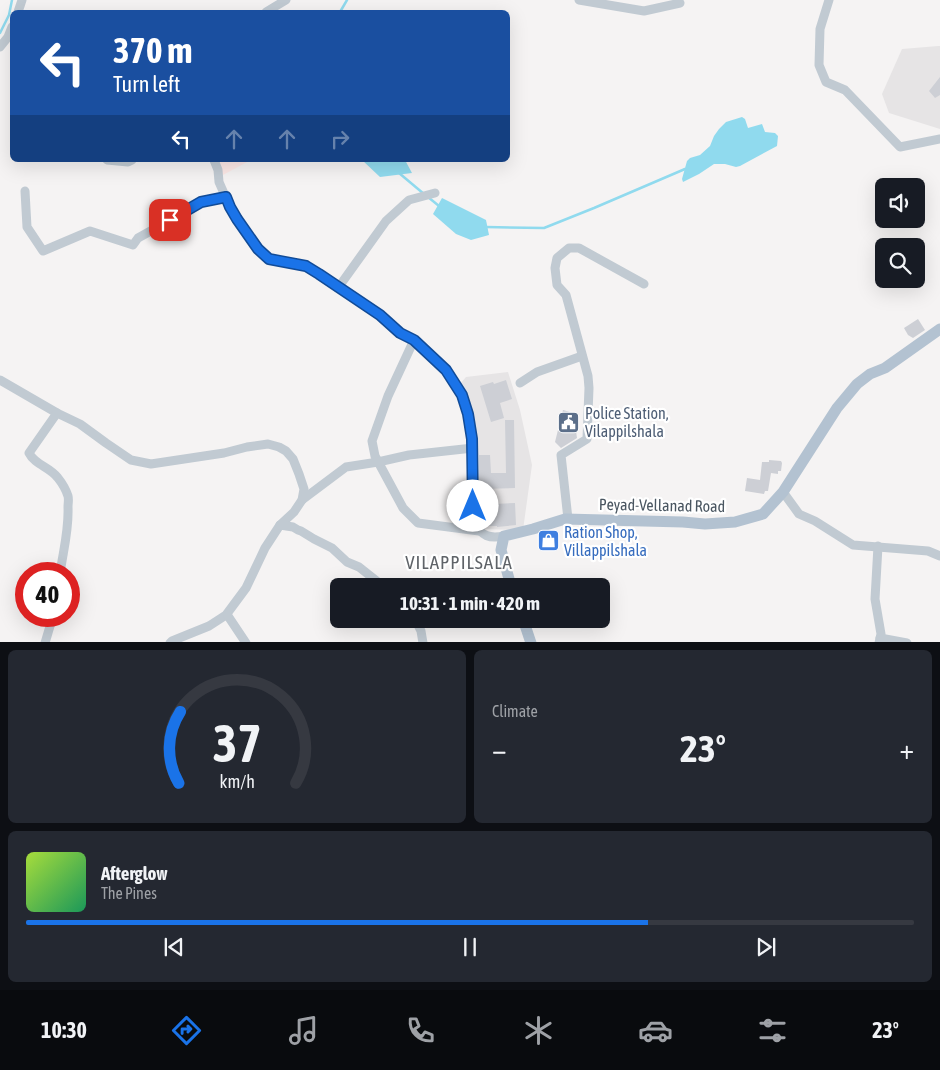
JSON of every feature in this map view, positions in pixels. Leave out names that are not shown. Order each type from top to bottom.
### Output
[{"type":"main road","name":"Peyad-Vellanad Road","points":[[504,536],[565,518],[705,524],[735,522],[763,514],[783,492],[837,408],[858,384],[870,374],[885,368],[940,330]]},
{"type":"main road","points":[[504,536],[501,550],[509,578]]},
{"type":"main road","points":[[527,628],[532,642]]},
{"type":"street","points":[[269,10],[286,0]]},
{"type":"street","points":[[579,0],[644,11],[680,3]]},
{"type":"street","points":[[829,0],[820,28],[819,66],[826,82],[845,90],[900,147],[940,139]]},
{"type":"street","points":[[0,46],[10,32]]},
{"type":"street","points":[[215,162],[230,207],[258,249],[269,259],[306,266],[338,288],[352,295],[380,315],[400,333],[414,340],[446,370],[462,395],[468,414],[473,448],[474,523],[478,531]]},
{"type":"street","points":[[25,191],[27,227],[43,251],[90,231],[133,245],[138,238],[201,202],[226,197]]},
{"type":"street","points":[[338,288],[386,221],[409,200],[435,192]]},
{"type":"street","points":[[568,519],[560,455],[587,439],[588,376],[566,295],[557,285],[555,268],[557,258],[569,248],[579,248],[644,284]]},
{"type":"street","points":[[414,340],[388,396],[372,441],[375,456],[403,508],[418,523],[478,531],[495,538],[504,536]]},
{"type":"street","points":[[520,383],[537,372],[582,356]]},
{"type":"street","points":[[0,380],[80,424],[131,460],[151,464],[224,453],[263,444],[279,447],[286,451],[293,460],[304,489],[302,500]]},
{"type":"street","points":[[57,413],[30,455],[44,467],[49,468],[68,495],[68,525],[62,562]]},
{"type":"street","points":[[170,642],[209,626],[226,615],[246,588],[265,548],[280,525],[294,512],[302,500],[346,468],[409,455],[473,448]]},
{"type":"street","points":[[783,492],[799,514],[853,545],[928,551],[940,556]]},
{"type":"street","points":[[280,525],[293,526],[332,548],[347,562],[359,567],[373,578]]},
{"type":"street","points":[[878,546],[875,599],[881,634],[880,640],[907,642]]},
{"type":"street","points":[[228,616],[246,642]]},
{"type":"street","points":[[45,642],[50,627]]},
{"type":"street","points":[[420,628],[423,642]]},
{"type":"shaded area","points":[[940,46],[940,129],[889,113],[882,94],[902,49]]},
{"type":"shaded area","points":[[216,162],[247,162],[221,176]]},
{"type":"shaded area","points":[[508,372],[520,410],[532,465],[523,530],[480,529],[476,523],[475,451],[460,384],[466,377]]},
{"type":"water","points":[[742,117],[745,119],[748,128],[762,124],[765,132],[775,133],[778,136],[777,146],[740,166],[714,164],[683,182],[682,179],[687,161],[700,155],[710,146],[714,136],[726,122]]},
{"type":"water","points":[[364,162],[406,162],[412,173],[380,177]]},
{"type":"water","points":[[442,198],[486,220],[489,235],[471,240],[456,234],[433,214]]},
{"type":"building","points":[[940,77],[940,95],[935,98],[929,91]]},
{"type":"building","points":[[918,319],[925,330],[913,338],[908,335],[904,328]]},
{"type":"building","points":[[506,380],[512,399],[500,403],[504,418],[491,422],[480,386]]},
{"type":"building","name":"Police Station, Vilappilshala","points":[[563,410],[577,414],[579,430],[576,431],[577,438],[561,448],[555,442]]},
{"type":"building","points":[[505,420],[514,420],[515,488],[479,489],[479,455],[490,455],[491,473],[506,473]]},
{"type":"building","points":[[769,460],[781,461],[782,463],[781,471],[778,471],[778,474],[771,473],[768,491],[765,491],[764,494],[745,491],[747,478],[760,480],[762,462],[769,462]]},
{"type":"building","points":[[480,503],[515,503],[516,525],[484,526],[480,521]]},
{"type":"building","points":[[551,533],[553,540],[543,544],[540,536]]},
{"type":"waterway","points":[[0,33],[9,15],[12,0]]},
{"type":"waterway","points":[[341,10],[347,0]]},
{"type":"waterway","points":[[486,227],[544,228],[685,169]]},
{"type":"waterway","points":[[399,173],[424,194]]},
{"type":"waterway","points":[[428,197],[439,206]]},
{"type":"place","name":"Police Station, Vilappilshala","points":[[569,422]]},
{"type":"place","name":"Ration Shop, Villappilshala","points":[[548,541]]},
{"type":"district","name":"VILAPPILSALA","points":[[459,562]]},
{"type":"route","points":[[170,220],[201,202],[226,197],[237,219],[258,249],[269,259],[306,266],[371,308],[400,333],[414,340],[424,349],[446,370],[453,380],[462,395],[468,414],[472,439],[473,506]]}]
